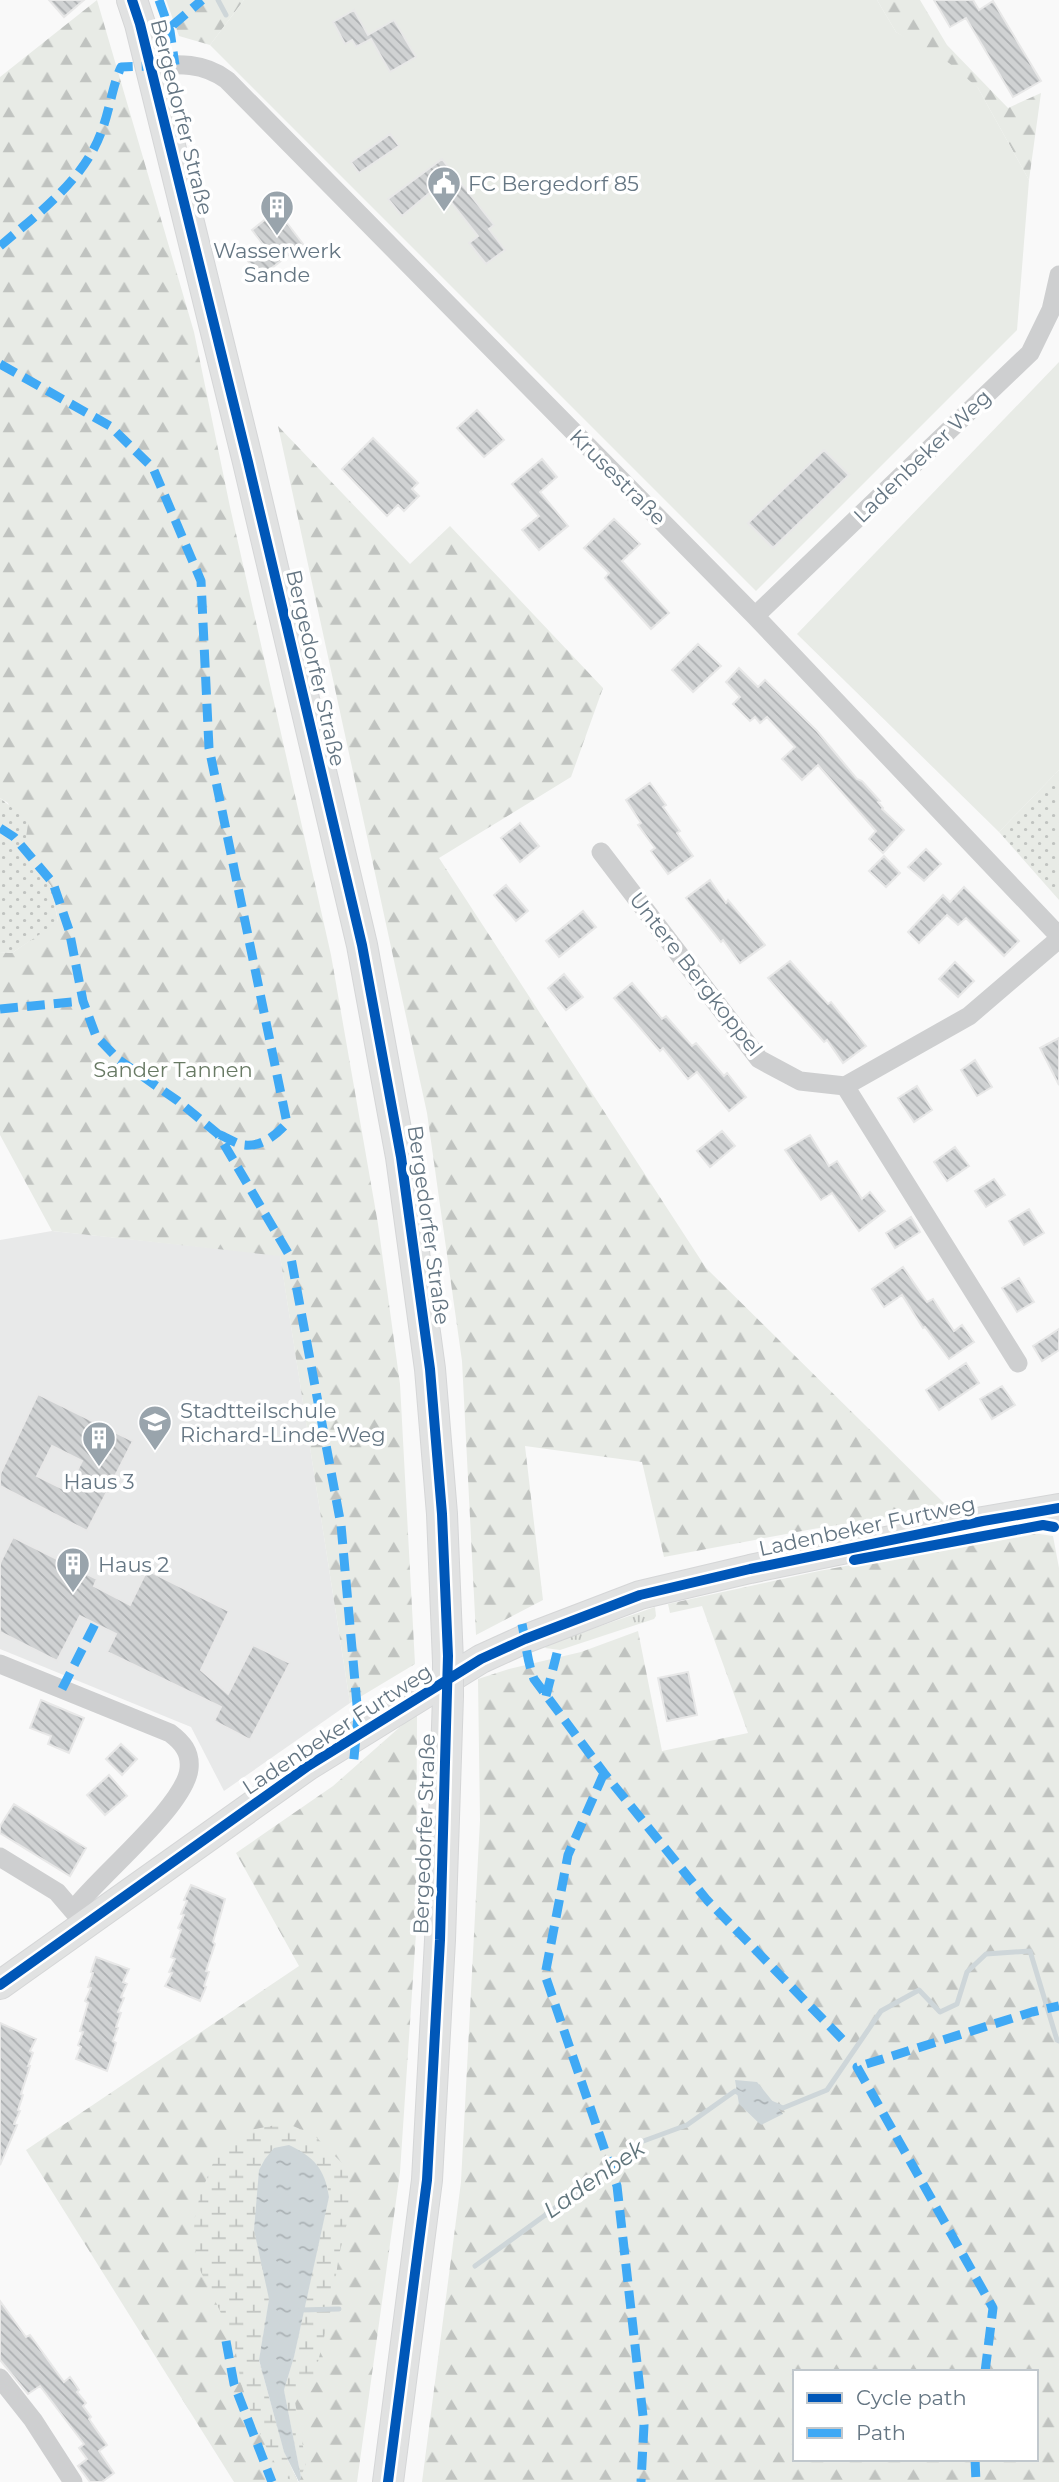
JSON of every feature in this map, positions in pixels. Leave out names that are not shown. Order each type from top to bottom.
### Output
[{"type":"main road","name":"Bergedorfer Straße","points":[[132,0],[264,529],[362,945],[401,1157],[430,1369],[442,1514],[440,1940],[427,2180],[388,2482]]},
{"type":"street","name":"Krusestraße","points":[[150,66],[191,65],[209,70],[226,80],[755,616],[1059,938]]},
{"type":"street","name":"Ladenbeker Weg","points":[[755,616],[1030,353],[1051,310],[1059,275]]},
{"type":"street","name":"Untere Bergkoppel","points":[[601,852],[759,1059],[800,1081],[845,1086]]},
{"type":"street","points":[[1018,1363],[845,1086],[969,1016],[1059,938]]},
{"type":"street","name":"Ladenbeker Furtweg","points":[[0,1985],[79,1918],[308,1766],[481,1659],[525,1639],[640,1595],[983,1521],[1059,1508]]},
{"type":"street","points":[[0,1664],[170,1733],[180,1740],[188,1754],[189,1769],[180,1791],[79,1918],[57,1892],[0,1857]]},
{"type":"street","points":[[0,2378],[33,2420],[73,2482]]},
{"type":"shaded area","name":"Stadtteilschule Richard-Linde-Weg","points":[[52,1231],[280,1255],[350,1703],[224,1791],[191,1727],[0,1649],[0,1240]]},
{"type":"green space","name":"Sander Tannen","points":[[97,0],[194,332],[230,507],[331,955],[378,1224],[400,1384],[415,1664],[350,1703],[280,1256],[52,1231],[0,1135],[0,952],[12,953],[58,921],[51,886],[24,852],[8,803],[0,798],[0,77]]},
{"type":"green space","points":[[166,0],[244,0],[210,45],[179,36]]},
{"type":"green space","points":[[244,0],[877,0],[896,32],[949,63],[978,88],[1029,180],[1017,330],[756,591],[210,45]]},
{"type":"green space","points":[[877,0],[920,0],[947,45],[1008,108],[1041,93],[1029,180],[978,88],[896,32]]},
{"type":"green space","points":[[1059,362],[1059,770],[999,832],[797,634]]},
{"type":"green space","points":[[278,426],[410,564],[450,526],[603,688],[571,777],[439,858],[706,1268],[948,1507],[664,1557],[642,1462],[525,1446],[543,1600],[476,1635],[462,1361],[427,1113]]},
{"type":"green space","points":[[1059,770],[1059,900],[999,832]]},
{"type":"green space","points":[[0,798],[28,824],[24,851],[51,886],[58,922],[12,953],[0,952]]},
{"type":"green space","points":[[1026,1532],[1053,1536],[1059,1568],[1059,2482],[422,2482],[461,2182],[480,1820],[478,1679],[581,1652],[638,1631],[662,1751],[748,1733],[702,1606],[670,1613],[668,1604],[819,1571]]},
{"type":"green space","points":[[655,1607],[654,1619],[560,1650],[545,1648],[549,1644]]},
{"type":"green space","points":[[417,1712],[416,1933],[400,2172],[357,2482],[299,2482],[301,2476],[284,2390],[294,2357],[329,2196],[269,2299],[259,2361],[284,2452],[298,2482],[234,2482],[26,2150],[299,1966],[236,1853],[333,1786]]},
{"type":"green space","points":[[286,2123],[314,2135],[346,2167],[353,2199],[315,2374],[295,2402],[306,2463],[301,2477],[284,2390],[294,2357],[329,2196],[326,2177],[254,2230],[269,2299],[259,2361],[284,2452],[298,2482],[283,2477],[251,2413],[241,2383],[235,2347],[197,2264],[193,2226],[200,2195],[218,2151],[240,2132]]},
{"type":"water","points":[[735,2080],[757,2082],[783,2114],[761,2125],[739,2104]]},
{"type":"water","points":[[289,2145],[317,2165],[325,2179],[329,2197],[294,2357],[284,2390],[301,2477],[299,2482],[284,2452],[259,2360],[269,2299],[254,2230],[259,2170],[274,2148]]},
{"type":"building","points":[[49,0],[84,0],[64,17]]},
{"type":"building","points":[[934,0],[973,0],[979,10],[993,1],[1041,81],[1013,97],[966,18],[950,27]]},
{"type":"building","points":[[354,10],[368,35],[394,20],[416,57],[390,72],[371,39],[356,47],[352,40],[345,44],[333,22]]},
{"type":"building","points":[[390,134],[399,146],[359,173],[351,162]]},
{"type":"building","points":[[442,159],[494,225],[489,229],[505,250],[486,264],[469,243],[478,236],[438,186],[402,216],[388,199]]},
{"type":"building","name":"Wasserwerk Sande","points":[[277,210],[303,244],[260,277],[248,261],[265,247],[252,230]]},
{"type":"building","points":[[477,410],[504,440],[484,457],[457,428]]},
{"type":"building","points":[[373,438],[418,483],[412,489],[419,496],[404,511],[398,505],[387,516],[342,469]]},
{"type":"building","points":[[824,450],[849,475],[773,548],[748,523]]},
{"type":"building","points":[[542,459],[557,477],[540,492],[568,526],[539,550],[522,530],[539,516],[512,484]]},
{"type":"building","points":[[614,519],[640,544],[622,561],[669,613],[651,629],[605,578],[609,573],[584,548]]},
{"type":"building","points":[[698,644],[721,666],[693,692],[672,670]]},
{"type":"building","points":[[739,668],[758,687],[765,680],[817,731],[857,779],[880,801],[878,802],[882,809],[904,830],[883,853],[869,839],[876,831],[818,765],[802,780],[782,759],[795,747],[767,717],[760,723],[755,717],[750,721],[733,704],[740,697],[726,682]]},
{"type":"building","points":[[650,783],[666,805],[663,807],[693,856],[668,874],[651,851],[655,848],[638,825],[641,823],[626,800]]},
{"type":"building","points":[[520,823],[539,846],[520,862],[501,838]]},
{"type":"building","points":[[926,849],[941,864],[924,881],[908,867]]},
{"type":"building","points":[[884,856],[900,873],[886,887],[869,871]]},
{"type":"building","points":[[710,880],[726,903],[728,900],[765,945],[740,963],[686,898]]},
{"type":"building","points":[[506,885],[528,911],[516,921],[494,895]]},
{"type":"building","points":[[964,887],[1019,941],[1004,956],[966,918],[958,925],[947,915],[919,943],[908,932],[943,895],[950,902]]},
{"type":"building","points":[[583,911],[596,927],[559,957],[546,941]]},
{"type":"building","points":[[790,961],[828,1004],[831,1002],[866,1046],[843,1063],[827,1040],[824,1042],[768,978]]},
{"type":"building","points":[[955,962],[974,981],[958,997],[939,979]]},
{"type":"building","points":[[564,974],[583,997],[566,1010],[548,988]]},
{"type":"building","points":[[632,983],[662,1019],[666,1016],[692,1046],[696,1043],[724,1076],[727,1073],[746,1097],[729,1111],[697,1072],[688,1079],[663,1048],[660,1051],[614,998]]},
{"type":"building","points":[[1059,1038],[1059,1085],[1040,1048]]},
{"type":"building","points":[[975,1060],[992,1087],[977,1096],[961,1070]]},
{"type":"building","points":[[917,1086],[932,1110],[914,1122],[898,1098]]},
{"type":"building","points":[[722,1131],[735,1146],[710,1167],[697,1151]]},
{"type":"building","points":[[810,1135],[829,1166],[837,1161],[862,1199],[870,1192],[885,1211],[859,1231],[832,1193],[821,1200],[785,1150]]},
{"type":"building","points":[[955,1147],[969,1166],[947,1181],[934,1162]]},
{"type":"building","points":[[994,1179],[1005,1195],[986,1207],[975,1191]]},
{"type":"building","points":[[1029,1209],[1044,1233],[1024,1245],[1009,1221]]},
{"type":"building","points":[[911,1217],[920,1232],[895,1248],[886,1233]]},
{"type":"building","points":[[903,1267],[927,1302],[933,1299],[954,1331],[962,1325],[974,1342],[949,1359],[925,1327],[923,1328],[902,1295],[884,1307],[872,1289]]},
{"type":"building","points":[[1019,1278],[1034,1302],[1017,1312],[1002,1288]]},
{"type":"building","points":[[1059,1329],[1059,1350],[1042,1361],[1033,1346]]},
{"type":"building","points":[[966,1363],[979,1383],[939,1410],[926,1390]]},
{"type":"building","points":[[1002,1386],[1015,1405],[992,1419],[980,1399]]},
{"type":"building","name":"Haus 3","points":[[38,1394],[133,1441],[87,1531],[0,1486],[0,1474]],"holes":[[[52,1446],[82,1461],[67,1491],[37,1476]]]},
{"type":"building","points":[[13,1537],[97,1579],[94,1586],[130,1605],[147,1570],[229,1611],[201,1670],[228,1694],[253,1645],[290,1663],[250,1740],[214,1721],[221,1707],[107,1652],[116,1634],[80,1616],[57,1661],[0,1632],[0,1563]]},
{"type":"building","points":[[688,1672],[697,1715],[667,1721],[658,1678]]},
{"type":"building","points":[[41,1700],[84,1718],[69,1753],[48,1744],[51,1736],[30,1728]]},
{"type":"building","points":[[121,1744],[137,1759],[122,1775],[106,1759]]},
{"type":"building","points":[[109,1775],[127,1796],[105,1815],[87,1795]]},
{"type":"building","points":[[14,1804],[86,1848],[70,1876],[0,1833],[0,1826]]},
{"type":"building","points":[[191,1885],[225,1899],[206,1971],[209,1972],[204,1986],[206,1987],[200,2001],[165,1986],[172,1973],[169,1972],[175,1959],[171,1957],[181,1930],[178,1928],[187,1901],[184,1900]]},
{"type":"building","points":[[96,1957],[129,1969],[123,1982],[127,1984],[121,1997],[124,1998],[118,2012],[121,2013],[113,2041],[116,2043],[107,2071],[76,2059],[81,2047],[78,2045],[83,2032],[80,2031],[88,2003],[85,2001],[91,1988],[88,1987]]},
{"type":"building","points":[[0,2023],[36,2039],[30,2051],[33,2053],[21,2094],[20,2111],[14,2124],[17,2125],[0,2165]]},
{"type":"building","points":[[0,2301],[26,2337],[30,2335],[64,2382],[70,2377],[79,2390],[77,2392],[86,2403],[83,2406],[91,2417],[89,2419],[107,2445],[99,2451],[114,2473],[102,2482],[90,2482],[78,2466],[87,2459],[79,2448],[84,2444],[40,2386],[28,2394],[0,2360]]},
{"type":"waterway","points":[[218,0],[226,15]]},
{"type":"waterway","name":"Ladenbek","points":[[771,2103],[783,2108],[827,2090],[881,2011],[919,1990],[940,2012],[957,2004],[967,1972],[986,1954],[1030,1951],[1059,2041]]},
{"type":"waterway","name":"Ladenbek","points":[[475,2266],[588,2184],[638,2143],[687,2125],[735,2091],[741,2094]]},
{"type":"waterway","name":"Ladenbek","points":[[300,2310],[339,2309]]},
{"type":"marked path","points":[[159,0],[170,31],[175,65]]},
{"type":"marked path","points":[[0,246],[59,194],[84,164],[102,130],[121,67],[150,66],[173,25],[202,0]]},
{"type":"marked path","points":[[0,364],[110,426],[153,468],[201,581],[209,748],[287,1123],[268,1139],[251,1145],[244,1145],[218,1134]]},
{"type":"marked path","points":[[0,828],[14,837],[53,883],[69,930],[83,1001],[96,1036],[119,1060],[178,1101],[218,1134],[291,1258],[341,1525],[358,1716],[353,1768]]},
{"type":"marked path","points":[[0,1009],[83,1001]]},
{"type":"marked path","points":[[62,1689],[95,1624]]},
{"type":"marked path","points":[[522,1624],[534,1679],[604,1773],[707,1900],[846,2043]]},
{"type":"marked path","points":[[546,1696],[557,1653]]},
{"type":"marked path","points":[[604,1773],[568,1855],[545,1975],[617,2186],[644,2425],[641,2482]]},
{"type":"marked path","points":[[985,2370],[993,2308],[857,2067],[1059,2006]]},
{"type":"marked path","points":[[226,2341],[234,2384],[272,2482]]},
{"type":"marked path","points":[[975,2461],[976,2482]]},
{"type":"cycle path","points":[[132,0],[248,462],[362,945],[401,1157],[430,1369],[442,1514],[448,1656],[440,1940],[427,2180],[388,2482]]},
{"type":"cycle path","points":[[0,1985],[308,1766],[481,1659],[525,1639],[640,1595],[750,1569],[1059,1508]]},
{"type":"cycle path","points":[[854,1560],[1043,1525],[1054,1527]]},
{"type":"place","name":"FC Bergedorf 85","points":[[444,213]]},
{"type":"place","name":"Wasserwerk Sande","points":[[277,237]]},
{"type":"place","name":"Stadtteilschule Richard-Linde-Weg","points":[[155,1452]]},
{"type":"place","name":"Haus 3","points":[[99,1468]]},
{"type":"place","name":"Haus 2","points":[[73,1594]]}]
